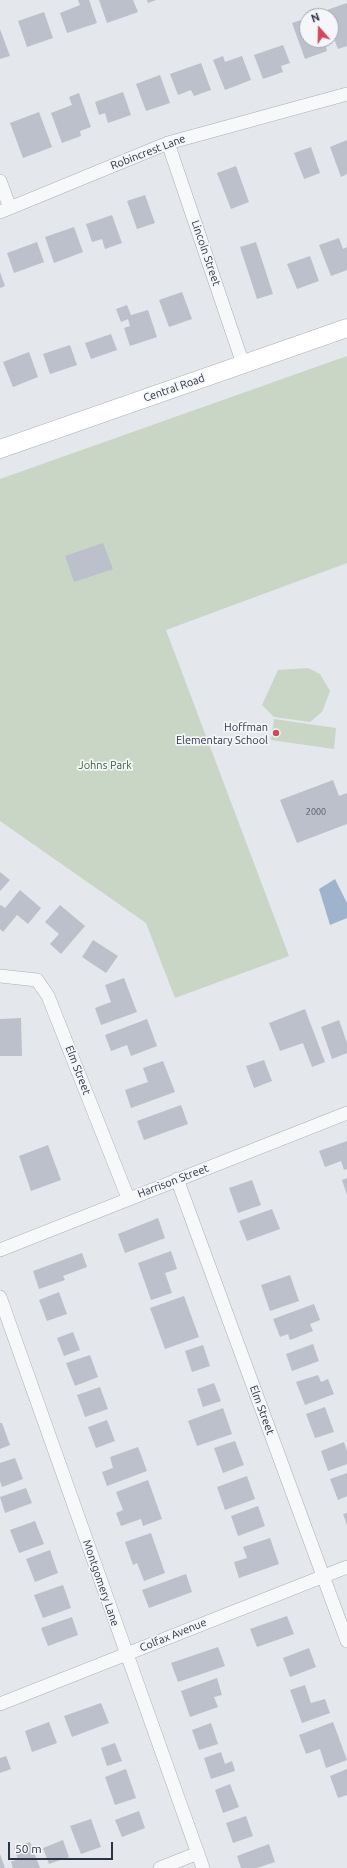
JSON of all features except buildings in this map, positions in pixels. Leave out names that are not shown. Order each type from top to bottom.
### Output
[{"type":"main road","name":"Central Road","points":[[0,450],[347,328]]},
{"type":"street","name":"Robincrest Lane","points":[[5,210],[168,143],[347,94]]},
{"type":"street","name":"Lincoln Street","points":[[168,143],[243,364]]},
{"type":"street","points":[[0,181],[5,210]]},
{"type":"street","name":"Elm Street","points":[[0,976],[37,980],[48,996],[128,1198]]},
{"type":"street","name":"Harrison Street","points":[[0,1250],[128,1198],[347,1113]]},
{"type":"street","name":"Elm Street","points":[[177,1179],[347,1641]]},
{"type":"street","name":"Montgomery Lane","points":[[0,1297],[203,1868]]},
{"type":"street","name":"Colfax Avenue","points":[[0,1704],[347,1567]]},
{"type":"street","points":[[160,1868],[198,1853]]},
{"type":"green space","name":"Johns Park","points":[[347,356],[347,563],[166,630],[289,956],[175,998],[146,923],[0,821],[0,479]]},
{"type":"green space","points":[[308,668],[320,674],[330,691],[322,712],[310,722],[274,717],[262,705],[278,670]]},
{"type":"green space","points":[[274,719],[336,728],[334,749],[271,740]]},
{"type":"water","points":[[335,879],[347,903],[347,918],[330,925],[319,889]]},
{"type":"place","name":"Hoffman Elementary School","points":[[276,733]]}]
